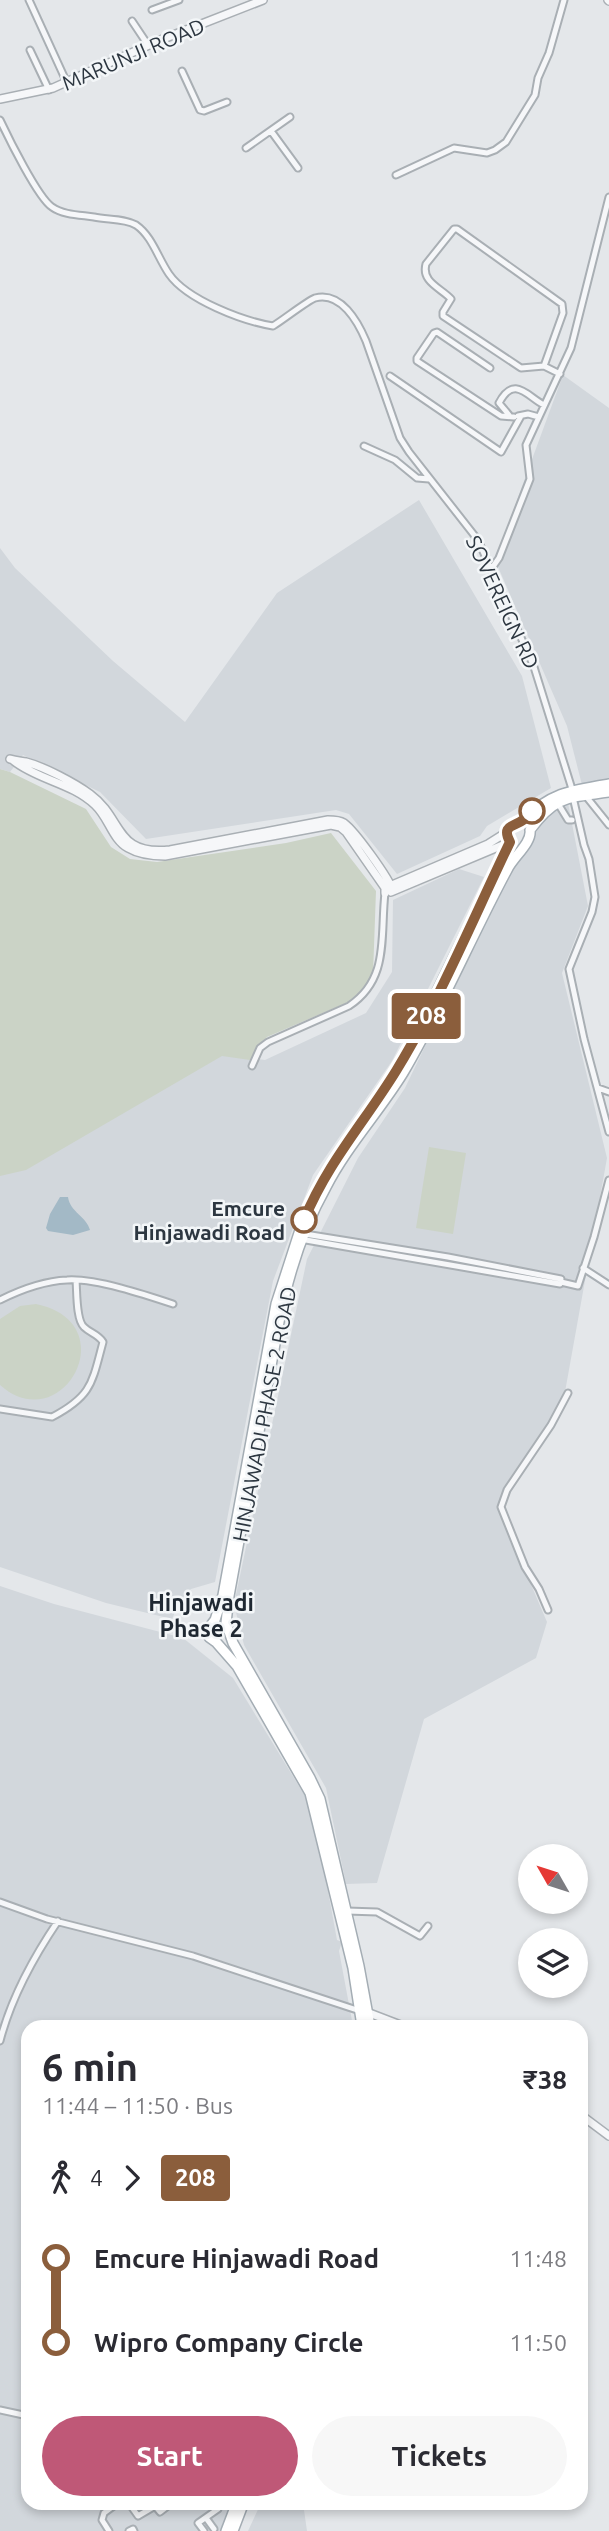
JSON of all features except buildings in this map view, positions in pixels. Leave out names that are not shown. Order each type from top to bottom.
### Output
[{"type":"main road","points":[[609,784],[573,793],[542,803],[521,822],[512,824],[509,839],[515,845],[523,845],[530,839],[530,830],[544,810],[573,793],[585,795],[609,792]]},
{"type":"main road","points":[[521,822],[530,830]]},
{"type":"main road","name":"HINJAWADI PHASE 2 ROAD","points":[[226,1623],[281,1314],[314,1196],[329,1169],[406,1055],[499,865],[509,839]]},
{"type":"main road","name":"HINJAWADI PHASE 2 ROAD","points":[[215,1620],[223,1595],[274,1312],[283,1277],[334,1172],[411,1058],[450,987],[507,869],[523,845]]},
{"type":"main road","points":[[363,2020],[364,2012],[347,1911],[318,1805],[310,1778],[242,1663],[226,1623],[215,1620],[209,1626],[209,1637],[237,1666],[318,1805],[353,1968],[364,2012],[367,2020]]},
{"type":"main road","points":[[216,1642],[225,1641],[230,1634]]},
{"type":"main road","points":[[226,2531],[234,2510]]},
{"type":"main road","points":[[233,2531],[241,2510]]},
{"type":"street","points":[[29,0],[67,83]]},
{"type":"street","points":[[152,10],[179,0]]},
{"type":"street","name":"MARUNJI ROAD","points":[[0,99],[49,90],[148,45],[264,0]]},
{"type":"street","points":[[396,175],[454,148],[487,153],[506,142],[535,95],[564,0]]},
{"type":"street","points":[[132,21],[148,45]]},
{"type":"street","points":[[30,51],[49,90]]},
{"type":"street","points":[[181,71],[200,110],[227,102]]},
{"type":"street","points":[[246,148],[290,117]]},
{"type":"street","name":"SOVEREIGN RD","points":[[0,120],[49,206],[64,212],[121,220],[136,225],[147,235],[170,275],[192,295],[242,317],[274,326],[313,299],[324,297],[338,302],[360,326],[400,438],[478,540],[492,568],[534,667],[573,793],[595,897],[592,912],[569,969],[584,1040],[609,1132]]},
{"type":"street","points":[[271,131],[298,168]]},
{"type":"street","points":[[492,568],[499,558],[530,479],[526,444],[571,348],[609,197]]},
{"type":"street","points":[[457,229],[562,304],[563,313],[552,361],[544,366],[521,368],[443,316],[451,299],[428,279],[424,271],[426,264],[450,231],[457,229]]},
{"type":"street","points":[[490,368],[437,332],[417,358],[417,361],[500,416],[528,414],[539,417]]},
{"type":"street","points":[[552,361],[563,366]]},
{"type":"street","points":[[544,366],[560,374]]},
{"type":"street","points":[[390,376],[501,452],[521,416]]},
{"type":"street","points":[[514,417],[500,406],[499,400],[518,389],[544,405]]},
{"type":"street","points":[[364,446],[395,460],[416,478],[429,479]]},
{"type":"street","points":[[12,760],[21,767],[50,776],[92,802],[124,846],[151,856],[165,856],[328,825],[340,827],[389,890],[379,964],[372,984],[349,1006],[268,1042],[260,1048],[252,1066]]},
{"type":"street","points":[[585,795],[609,825]]},
{"type":"street","points":[[557,802],[568,820],[572,820]]},
{"type":"street","points":[[389,890],[488,844],[509,839]]},
{"type":"street","points":[[389,890],[509,839]]},
{"type":"street","points":[[486,850],[494,854],[499,865]]},
{"type":"street","points":[[598,1088],[609,1092]]},
{"type":"street","points":[[301,1236],[474,1270],[578,1286],[609,1180]]},
{"type":"street","points":[[301,1236],[476,1263],[561,1279],[561,1282]]},
{"type":"street","points":[[474,1270],[476,1263]]},
{"type":"street","points":[[583,1268],[609,1285]]},
{"type":"street","points":[[0,1300],[30,1287],[68,1279],[173,1304]]},
{"type":"street","points":[[0,1409],[52,1417],[84,1397],[103,1342],[99,1336],[84,1328],[78,1318],[76,1280]]},
{"type":"street","points":[[548,1610],[525,1567],[501,1507],[507,1490],[551,1425],[568,1392]]},
{"type":"street","points":[[0,1902],[58,1921],[194,1956],[386,2020]]},
{"type":"street","points":[[347,1911],[377,1912],[420,1936],[428,1926]]},
{"type":"street","points":[[0,2041],[6,2018],[23,1980],[58,1921]]},
{"type":"street","points":[[588,2120],[609,2136]]},
{"type":"street","points":[[0,2410],[21,2414]]},
{"type":"street","points":[[108,2510],[102,2519],[109,2531]]},
{"type":"street","points":[[134,2510],[138,2516],[148,2510]]},
{"type":"street","points":[[204,2531],[198,2523],[218,2510]]},
{"type":"street","points":[[206,2518],[214,2529]]},
{"type":"shaded area","points":[[563,375],[609,408],[609,779],[582,785],[567,726],[495,560]]},
{"type":"shaded area","points":[[419,500],[522,676],[551,788],[487,826],[480,836],[397,874],[349,814],[336,810],[146,839],[100,792],[23,755],[10,772],[0,769],[0,548],[15,568],[113,661],[185,722],[277,593]]},
{"type":"shaded area","points":[[0,769],[86,809],[111,847],[130,859],[157,862],[286,843],[331,833],[376,891],[373,974],[366,988],[353,1000],[267,1037],[250,1060],[222,1056],[26,1170],[0,1176]]},
{"type":"shaded area","points":[[568,803],[588,906],[562,973],[607,1158],[565,1392],[500,1512],[547,1622],[536,1658],[424,1719],[377,1883],[346,1884],[326,1788],[244,1645],[234,1604],[307,1259],[358,1158],[405,1088],[501,888],[547,815]]},
{"type":"shaded area","points":[[459,869],[484,877],[392,1061],[313,1175],[273,1281],[215,1582],[191,1589],[181,1599],[172,1619],[106,1603],[0,1567],[0,1172],[221,1054],[265,1060],[366,1013],[392,972],[393,900]]},
{"type":"shaded area","points":[[429,1147],[466,1153],[453,1234],[416,1228]]},
{"type":"shaded area","points":[[36,1304],[63,1315],[77,1332],[81,1352],[75,1372],[63,1389],[45,1398],[23,1398],[0,1385],[0,1319],[20,1306]]},
{"type":"shaded area","points":[[0,1586],[54,1604],[183,1638],[233,1678],[313,1809],[337,1940],[342,1942],[339,1951],[352,2020],[21,2020],[21,2510],[228,2510],[220,2531],[0,2531]]},
{"type":"shaded area","points":[[258,2510],[304,2510],[307,2531],[248,2531]]},
{"type":"water","points":[[60,1197],[68,1197],[72,1207],[86,1221],[90,1230],[73,1235],[48,1231],[46,1228],[50,1214]]},
{"type":"bus line","name":"208","points":[[304,1220],[320,1183],[343,1146],[385,1089],[415,1038],[510,842],[507,837],[508,829],[512,824],[521,822],[532,811]]},
{"type":"place","name":"Emcure Hinjawadi Road","points":[[304,1220]]},
{"type":"district","name":"Hinjawadi Phase 2","points":[[201,1615]]}]
